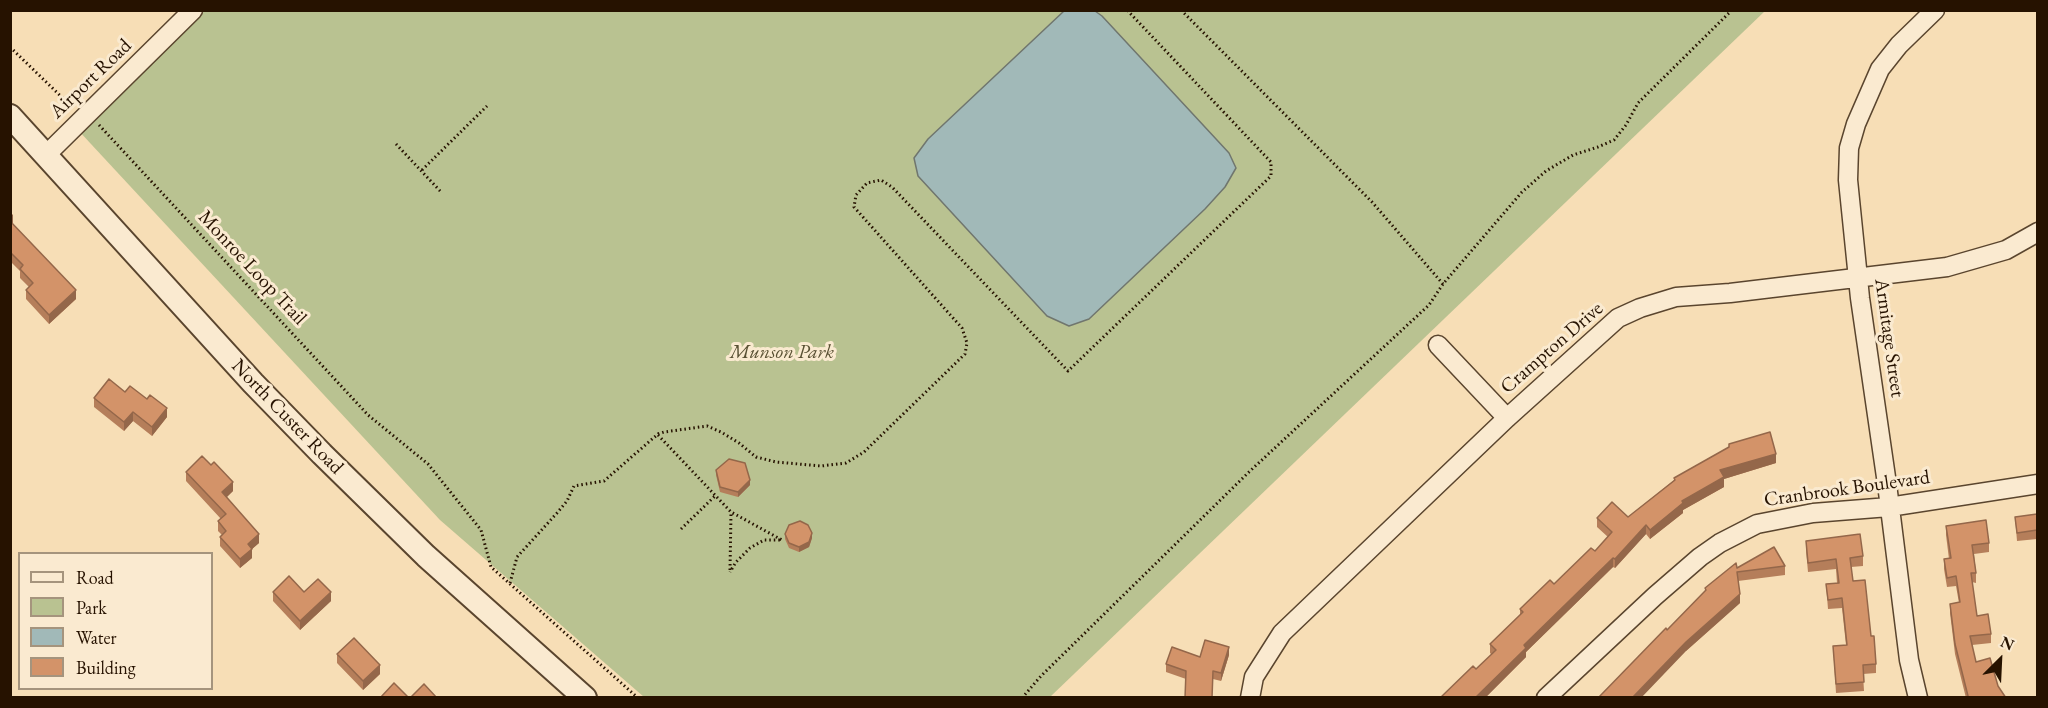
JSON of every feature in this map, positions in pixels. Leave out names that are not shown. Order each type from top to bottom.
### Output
[{"type":"street","name":"Airport Road","points":[[46,155],[193,10]]},
{"type":"street","name":"Armitage Street","points":[[1918,698],[1909,660],[1858,278],[1848,180],[1850,148],[1856,124],[1880,69],[1899,45],[1935,10]]},
{"type":"street","name":"North Custer Road","points":[[10,116],[253,383],[322,454],[426,555],[585,698]]},
{"type":"street","name":"Crampton Drive","points":[[1250,698],[1254,677],[1282,633],[1507,418],[1618,318],[1640,308],[1676,297],[1730,293],[1947,267],[2006,250],[2037,232]]},
{"type":"street","points":[[1438,345],[1507,418]]},
{"type":"street","name":"Cranbrook Boulevard","points":[[1546,698],[1670,582],[1720,543],[1757,524],[1813,513],[1889,507],[2037,484]]},
{"type":"path","points":[[510,583],[517,557],[567,501],[574,486],[604,481],[658,434],[707,426],[739,443],[756,457],[776,462],[821,466],[846,463],[864,452],[965,354],[967,343],[962,328],[854,207],[856,195],[867,183],[881,180],[892,187],[1068,371],[1271,176],[1271,162],[1127,10]]},
{"type":"path","points":[[1181,10],[1372,202],[1443,284]]},
{"type":"path","points":[[1022,698],[1041,676],[1250,471],[1429,305],[1443,284],[1522,192],[1546,171],[1573,155],[1614,140],[1626,125],[1638,103],[1732,10]]},
{"type":"path","name":"Monroe Loop Trail","points":[[10,47],[67,104],[100,125],[368,415],[428,464],[481,530],[491,567],[638,698]]},
{"type":"path","points":[[422,170],[487,105]]},
{"type":"path","points":[[396,144],[442,193]]},
{"type":"path","points":[[658,434],[731,512],[782,540],[764,540],[750,548],[730,572],[731,512]]},
{"type":"path","points":[[681,529],[715,496]]},
{"type":"green space","name":"Munson Park","points":[[203,11],[1765,11],[1050,697],[644,697],[440,520],[78,130]]},
{"type":"water","points":[[1064,11],[1095,11],[1229,153],[1236,168],[1225,187],[1205,209],[1089,319],[1069,326],[1047,316],[918,176],[914,158],[928,139]]},
{"type":"building","points":[[10,221],[76,290],[49,315],[26,290],[33,283],[20,269],[23,265],[10,252]]},
{"type":"building","points":[[109,379],[125,392],[130,386],[147,399],[150,395],[167,408],[152,427],[133,412],[124,422],[94,398]]},
{"type":"building","points":[[1770,432],[1776,454],[1720,470],[1724,477],[1682,501],[1683,503],[1650,530],[1646,525],[1615,559],[1613,558],[1524,645],[1526,648],[1475,698],[1440,698],[1473,666],[1476,669],[1496,650],[1490,644],[1523,612],[1520,609],[1550,580],[1554,584],[1591,548],[1595,551],[1612,532],[1597,518],[1612,502],[1628,517],[1675,480],[1674,478],[1729,447],[1729,444]]},
{"type":"building","points":[[202,456],[211,465],[214,462],[233,482],[222,492],[259,534],[248,544],[252,549],[240,559],[220,537],[226,531],[218,521],[226,514],[186,472]]},
{"type":"building","points":[[729,459],[745,463],[750,480],[738,492],[720,487],[716,470]]},
{"type":"building","points":[[2037,514],[2037,530],[2017,533],[2015,517]]},
{"type":"building","points":[[1986,520],[1989,543],[1972,545],[1976,573],[1971,573],[1977,616],[1988,614],[1991,634],[1970,636],[1976,662],[1990,658],[1998,686],[2006,698],[1966,698],[1968,696],[1955,644],[1950,604],[1960,602],[1956,576],[1947,578],[1944,559],[1951,558],[1946,526]]},
{"type":"building","points":[[800,521],[808,525],[812,533],[809,542],[799,547],[789,543],[785,534],[789,525]]},
{"type":"building","points":[[1860,534],[1863,556],[1850,558],[1853,581],[1865,580],[1876,664],[1863,665],[1864,682],[1836,684],[1833,646],[1847,645],[1842,598],[1828,600],[1826,584],[1839,583],[1836,559],[1808,563],[1806,541]]},
{"type":"building","points":[[1774,547],[1785,566],[1737,572],[1740,594],[1686,642],[1632,698],[1598,698],[1706,590],[1705,588],[1736,563],[1737,568]]},
{"type":"building","points":[[289,576],[304,592],[318,579],[331,592],[300,621],[273,592]]},
{"type":"building","points":[[354,638],[380,665],[363,681],[337,654]]},
{"type":"building","points":[[1205,640],[1229,647],[1221,673],[1213,671],[1212,698],[1185,698],[1186,671],[1166,664],[1172,647],[1200,657]]},
{"type":"building","points":[[394,683],[409,698],[380,698]]},
{"type":"building","points":[[424,684],[437,698],[410,698]]}]
